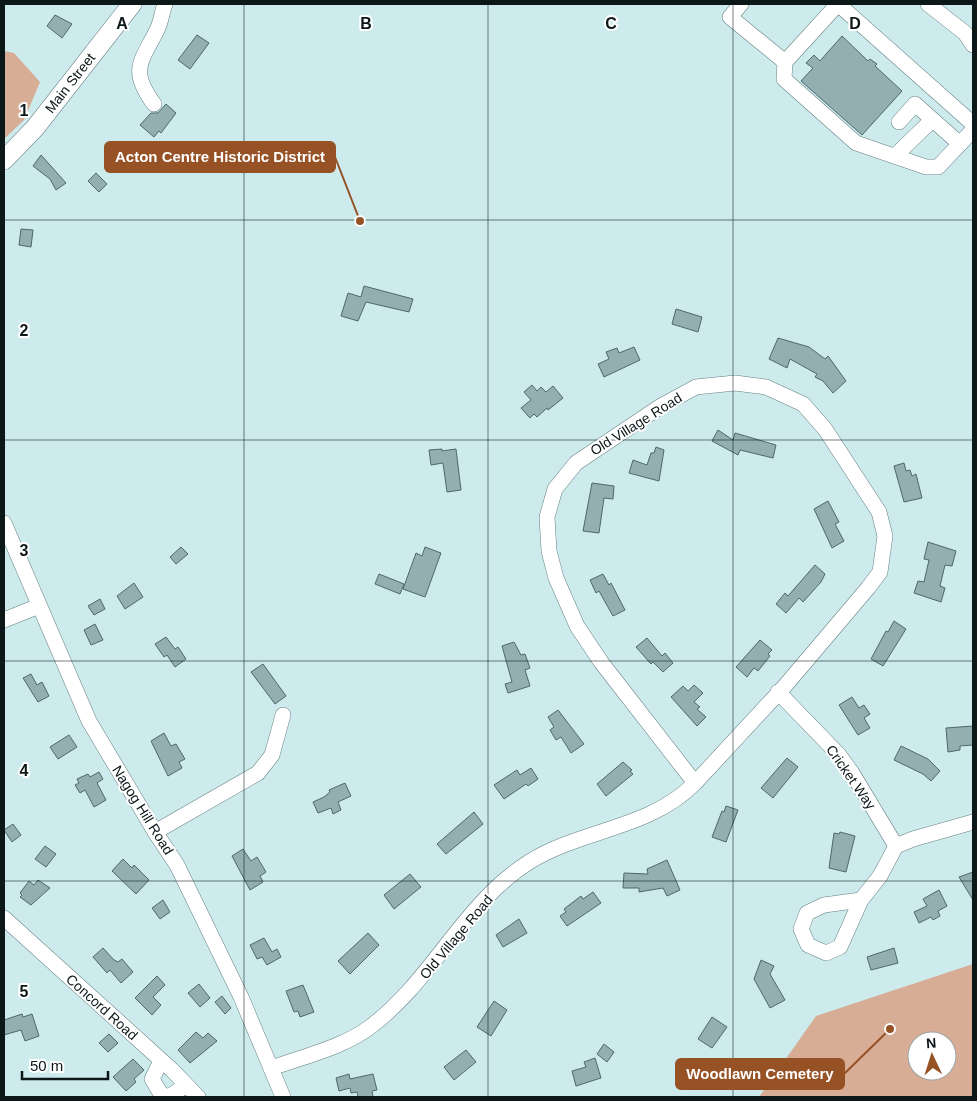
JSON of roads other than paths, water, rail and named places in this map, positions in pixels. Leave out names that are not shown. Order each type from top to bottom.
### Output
[{"type":"main road","name":"Main Street","points":[[4,160],[34,128],[132,4]]},
{"type":"street","points":[[154,104],[145,92],[139,75],[140,61],[158,28],[165,4]]},
{"type":"street","points":[[741,4],[730,17],[785,62]]},
{"type":"street","points":[[973,124],[838,4],[785,62],[784,79],[856,143],[926,167],[938,167],[973,130]]},
{"type":"street","points":[[928,4],[970,34]]},
{"type":"street","points":[[899,122],[915,104],[960,144]]},
{"type":"street","points":[[895,156],[932,120]]},
{"type":"street","name":"Old Village Road","points":[[272,1068],[316,1052],[368,1029],[406,996],[487,896],[530,862],[573,841],[648,816],[686,792],[695,783],[837,627],[880,572],[885,536],[879,512],[825,428],[803,404],[766,387],[734,382],[696,387],[661,406],[576,463],[555,489],[547,517],[549,552],[556,578],[577,626],[601,662],[695,783]]},
{"type":"street","name":"Nagog Hill Road","points":[[4,523],[89,721],[155,832],[178,865],[272,1068],[283,1097]]},
{"type":"street","points":[[4,620],[39,606]]},
{"type":"street","name":"Cricket Way","points":[[778,692],[839,755],[867,796],[896,846]]},
{"type":"street","points":[[155,832],[258,773],[272,755],[283,716]]},
{"type":"street","points":[[862,900],[880,876],[896,846],[913,839],[973,822]]},
{"type":"street","name":"Concord Road","points":[[4,918],[161,1060],[198,1097]]},
{"type":"street","points":[[161,1060],[152,1079],[161,1094],[168,1097],[186,1085]]},
{"type":"place","name":"Acton Centre Historic District","points":[[360,221]]},
{"type":"place","name":"Woodlawn Cemetery","points":[[890,1029]]}]
